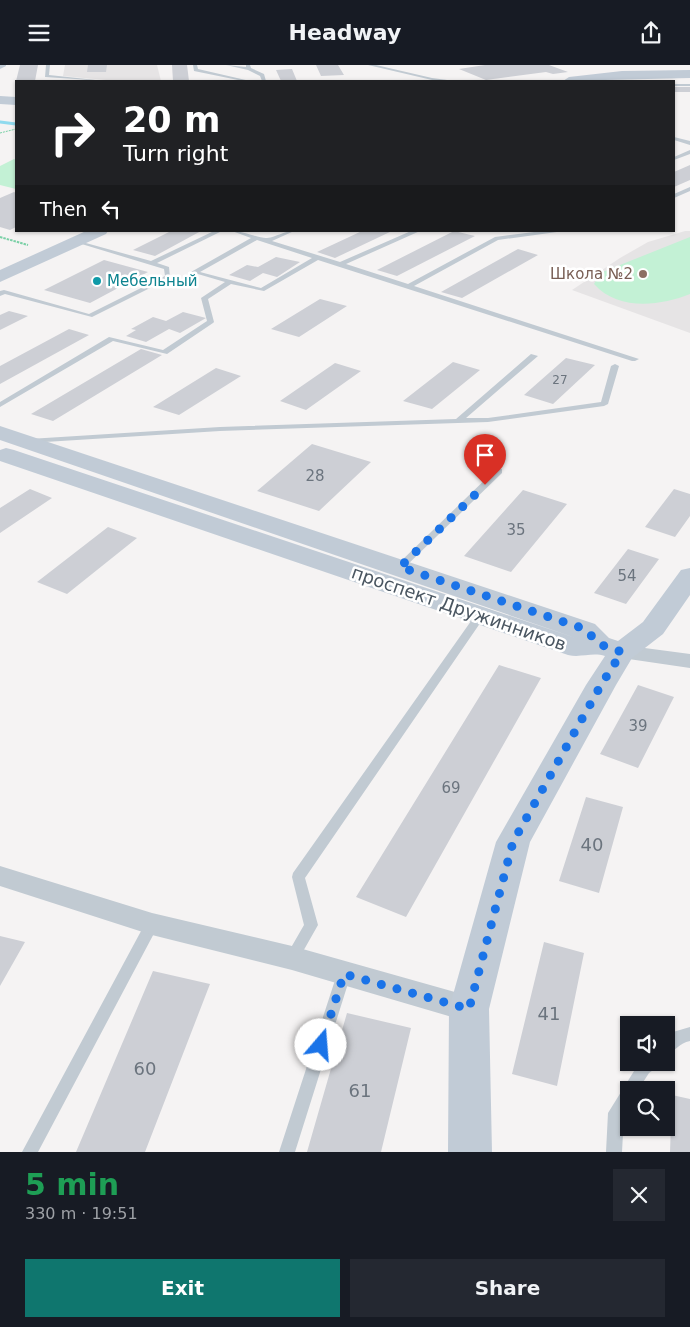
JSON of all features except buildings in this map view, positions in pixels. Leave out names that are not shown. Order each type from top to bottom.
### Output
[{"type":"street","points":[[578,80],[622,75],[690,74]]},
{"type":"street","points":[[0,100],[15,101]]},
{"type":"street","points":[[0,277],[98,232]]},
{"type":"street","name":"проспект Дружинников","points":[[0,433],[585,629],[611,648]]},
{"type":"street","name":"проспект Дружинников","points":[[0,453],[578,648],[611,648]]},
{"type":"street","points":[[470,1152],[469,1009],[513,842],[591,702],[611,648],[652,629],[690,576]]},
{"type":"street","points":[[611,648],[690,661]]},
{"type":"street","points":[[0,876],[152,924],[292,959],[469,1009]]},
{"type":"lane","points":[[48,65],[47,76],[92,80]]},
{"type":"lane","points":[[195,65],[196,70],[229,80]]},
{"type":"lane","points":[[228,65],[248,67],[262,75],[264,80]]},
{"type":"lane","points":[[370,65],[442,80]]},
{"type":"lane","points":[[675,85],[690,85]]},
{"type":"lane","points":[[675,138],[690,143]]},
{"type":"lane","points":[[675,159],[690,152]]},
{"type":"lane","points":[[675,196],[690,189]]},
{"type":"lane","points":[[675,190],[690,194]]},
{"type":"lane","points":[[152,263],[217,232]]},
{"type":"lane","points":[[237,232],[635,359]]},
{"type":"lane","points":[[266,241],[288,232]]},
{"type":"lane","points":[[339,265],[415,232]]},
{"type":"lane","points":[[407,287],[497,239],[553,232]]},
{"type":"lane","points":[[256,238],[194,272],[262,290],[316,258]]},
{"type":"lane","points":[[0,294],[4,292],[90,316],[168,277],[167,268],[77,241]]},
{"type":"lane","points":[[0,405],[112,339],[164,352],[211,322],[204,298],[230,282]]},
{"type":"lane","points":[[458,421],[534,356]]},
{"type":"lane","points":[[26,441],[220,429],[488,419],[604,404],[615,366]]},
{"type":"lane","points":[[400,567],[499,471]]},
{"type":"lane","points":[[292,959],[311,925],[298,877],[480,615]]},
{"type":"lane","points":[[30,1152],[152,924]]},
{"type":"lane","points":[[287,1152],[344,974]]},
{"type":"lane","points":[[675,1040],[690,1034]]},
{"type":"lane","points":[[614,1152],[616,1113],[620,1107]]},
{"type":"path","points":[[0,133],[15,129]]},
{"type":"path","points":[[0,237],[32,246]]},
{"type":"shaded area","points":[[65,65],[157,65],[161,80],[106,80],[63,76]]},
{"type":"shaded area","name":"Школа №2","points":[[690,231],[690,333],[572,290],[648,242]]},
{"type":"green space","points":[[15,160],[15,189],[0,185],[0,166]]},
{"type":"green space","name":"Школа №2","points":[[690,237],[690,294],[666,301],[640,304],[615,299],[604,293],[594,284],[600,273]]},
{"type":"waterway","points":[[0,122],[15,124]]},
{"type":"place","name":"Школа №2","points":[[643,274]]},
{"type":"place","name":"Мебельный","points":[[97,281]]},
{"type":"route","points":[[321,1045],[344,974],[469,1009],[513,842],[601,685],[622,652],[599,644],[585,629],[400,567],[485,485]]}]
